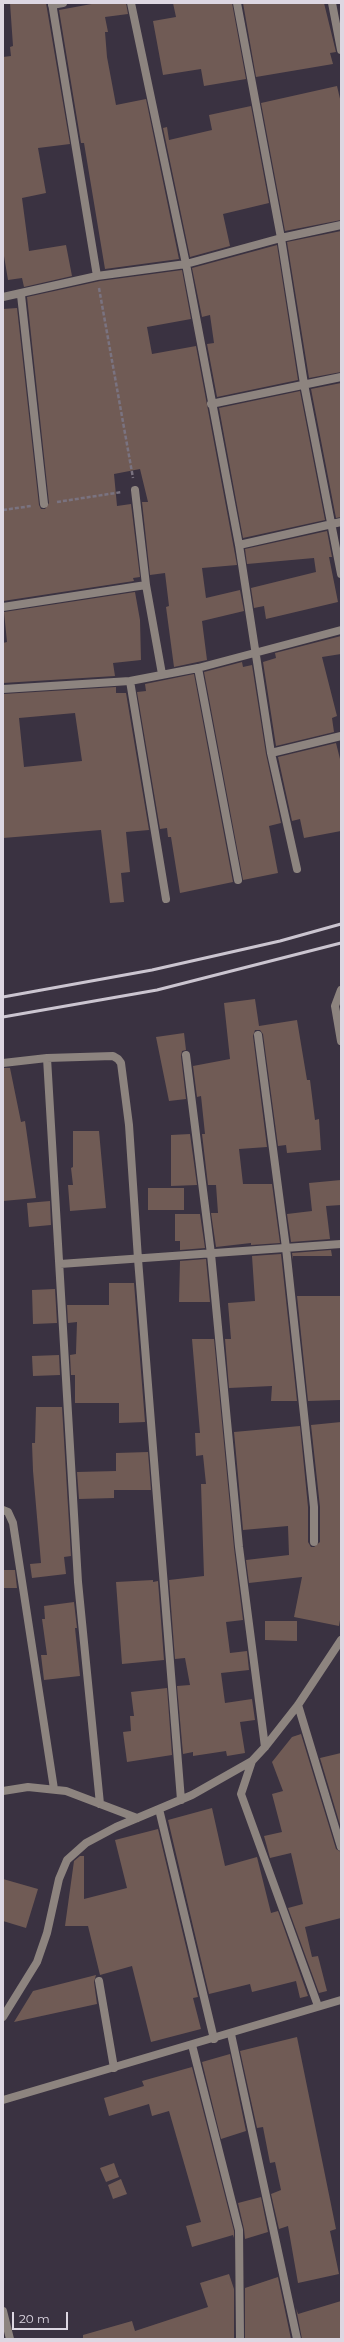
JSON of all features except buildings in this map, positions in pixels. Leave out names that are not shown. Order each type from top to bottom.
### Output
[{"type":"street","points":[[62,3],[52,4],[97,276]]},
{"type":"street","points":[[131,3],[186,264],[211,404],[239,546],[254,652],[271,753],[297,869]]},
{"type":"street","points":[[238,3],[281,238],[304,384],[341,574]]},
{"type":"street","points":[[332,3],[341,50]]},
{"type":"street","points":[[3,298],[97,276],[186,264],[281,238],[341,224]]},
{"type":"street","points":[[20,295],[44,504]]},
{"type":"street","points":[[211,404],[341,377]]},
{"type":"street","points":[[135,490],[146,585],[162,674]]},
{"type":"street","points":[[239,546],[341,522]]},
{"type":"street","points":[[3,607],[146,585]]},
{"type":"street","points":[[3,689],[130,681],[198,668],[341,630]]},
{"type":"street","points":[[198,668],[238,880]]},
{"type":"street","points":[[130,681],[166,899]]},
{"type":"street","points":[[271,753],[341,736]]},
{"type":"street","points":[[341,990],[335,1006],[341,1041]]},
{"type":"street","points":[[258,1035],[286,1248],[314,1507],[314,1542]]},
{"type":"street","points":[[186,1055],[211,1254],[239,1547],[265,1747]]},
{"type":"street","points":[[3,1063],[47,1058],[113,1056],[121,1063],[129,1125],[138,1259],[181,1800]]},
{"type":"street","points":[[47,1058],[78,1582],[100,1804]]},
{"type":"street","points":[[60,1264],[341,1244]]},
{"type":"street","points":[[3,1510],[8,1512],[13,1523],[54,1789]]},
{"type":"street","points":[[3,2017],[37,1962],[47,1933],[59,1879],[67,1860],[86,1843],[116,1826],[181,1800],[252,1761],[298,1706],[341,1640]]},
{"type":"street","points":[[298,1706],[341,1846]]},
{"type":"street","points":[[252,1761],[241,1794],[318,2006]]},
{"type":"street","points":[[3,1791],[28,1788],[54,1789],[137,1818]]},
{"type":"street","points":[[159,1809],[214,2039]]},
{"type":"street","points":[[99,1981],[114,2068]]},
{"type":"street","points":[[3,2100],[231,2034],[341,2000]]},
{"type":"street","points":[[231,2034],[297,2339]]},
{"type":"street","points":[[192,2045],[239,2230],[240,2339]]},
{"type":"street","points":[[3,2311],[10,2339]]},
{"type":"path","points":[[3,510],[135,490],[97,276]]},
{"type":"railway","points":[[3,997],[152,970],[280,941],[341,924]]},
{"type":"railway","points":[[3,1017],[157,990],[341,943]]}]
